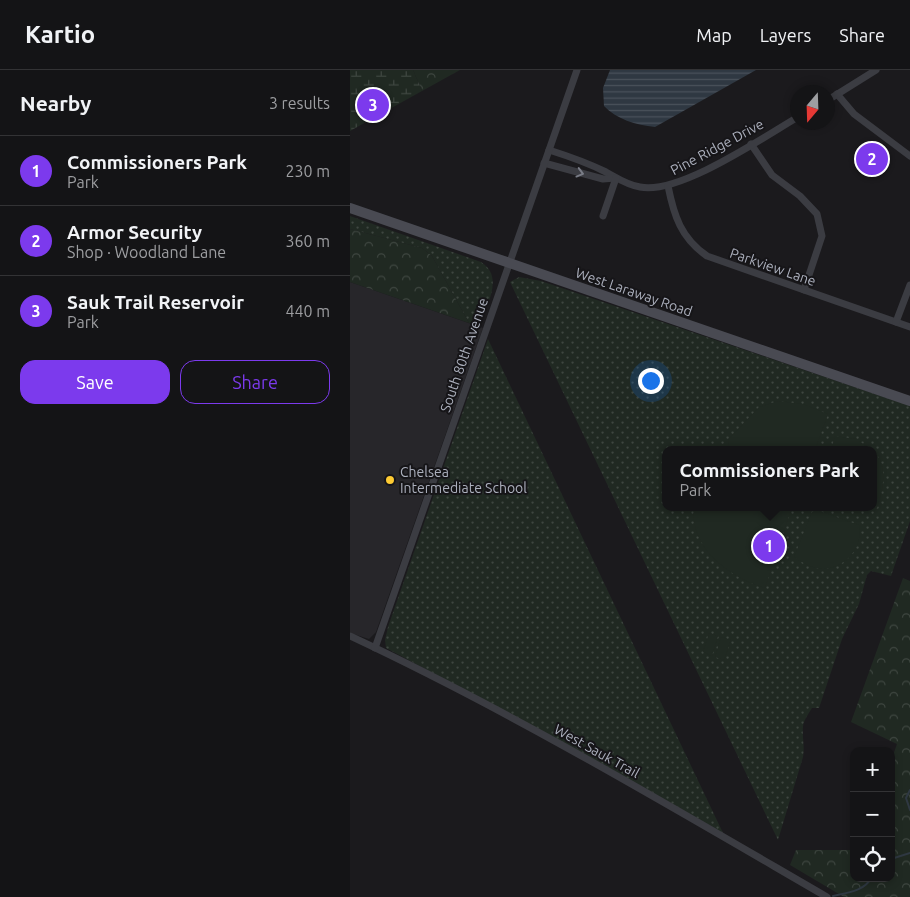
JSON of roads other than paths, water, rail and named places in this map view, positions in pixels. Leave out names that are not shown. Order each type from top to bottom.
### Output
[{"type":"main road","name":"West Laraway Road","points":[[350,208],[910,401]]},
{"type":"street","name":"South 80th Avenue","points":[[375,648],[577,70]]},
{"type":"street","points":[[876,70],[837,94],[854,114],[910,156]]},
{"type":"street","name":"Pine Ridge Drive","points":[[549,150],[640,187],[668,186],[689,179],[790,122]]},
{"type":"street","points":[[751,144],[772,175],[800,196],[817,214],[822,236],[804,290]]},
{"type":"street","name":"Pine Ridge Drive","points":[[544,163],[603,179],[616,178]]},
{"type":"street","points":[[603,216],[616,178]]},
{"type":"street","name":"Parkview Lane","points":[[668,186],[678,226],[695,248],[715,260],[910,327]]},
{"type":"street","points":[[896,322],[910,285]]},
{"type":"street","name":"West Sauk Trail","points":[[350,636],[575,752],[827,897]]},
{"type":"waterway","points":[[910,790],[906,798],[910,810]]},
{"type":"waterway","points":[[895,858],[910,853]]},
{"type":"waterway","points":[[833,896],[860,889],[868,882]]},
{"type":"place","name":"Sauk Trail Reservoir","points":[[373,105]]},
{"type":"place","name":"Armor Security","points":[[872,159]]},
{"type":"place","name":"Chelsea Intermediate School","points":[[390,480]]},
{"type":"place","name":"Commissioners Park","points":[[769,546]]}]
